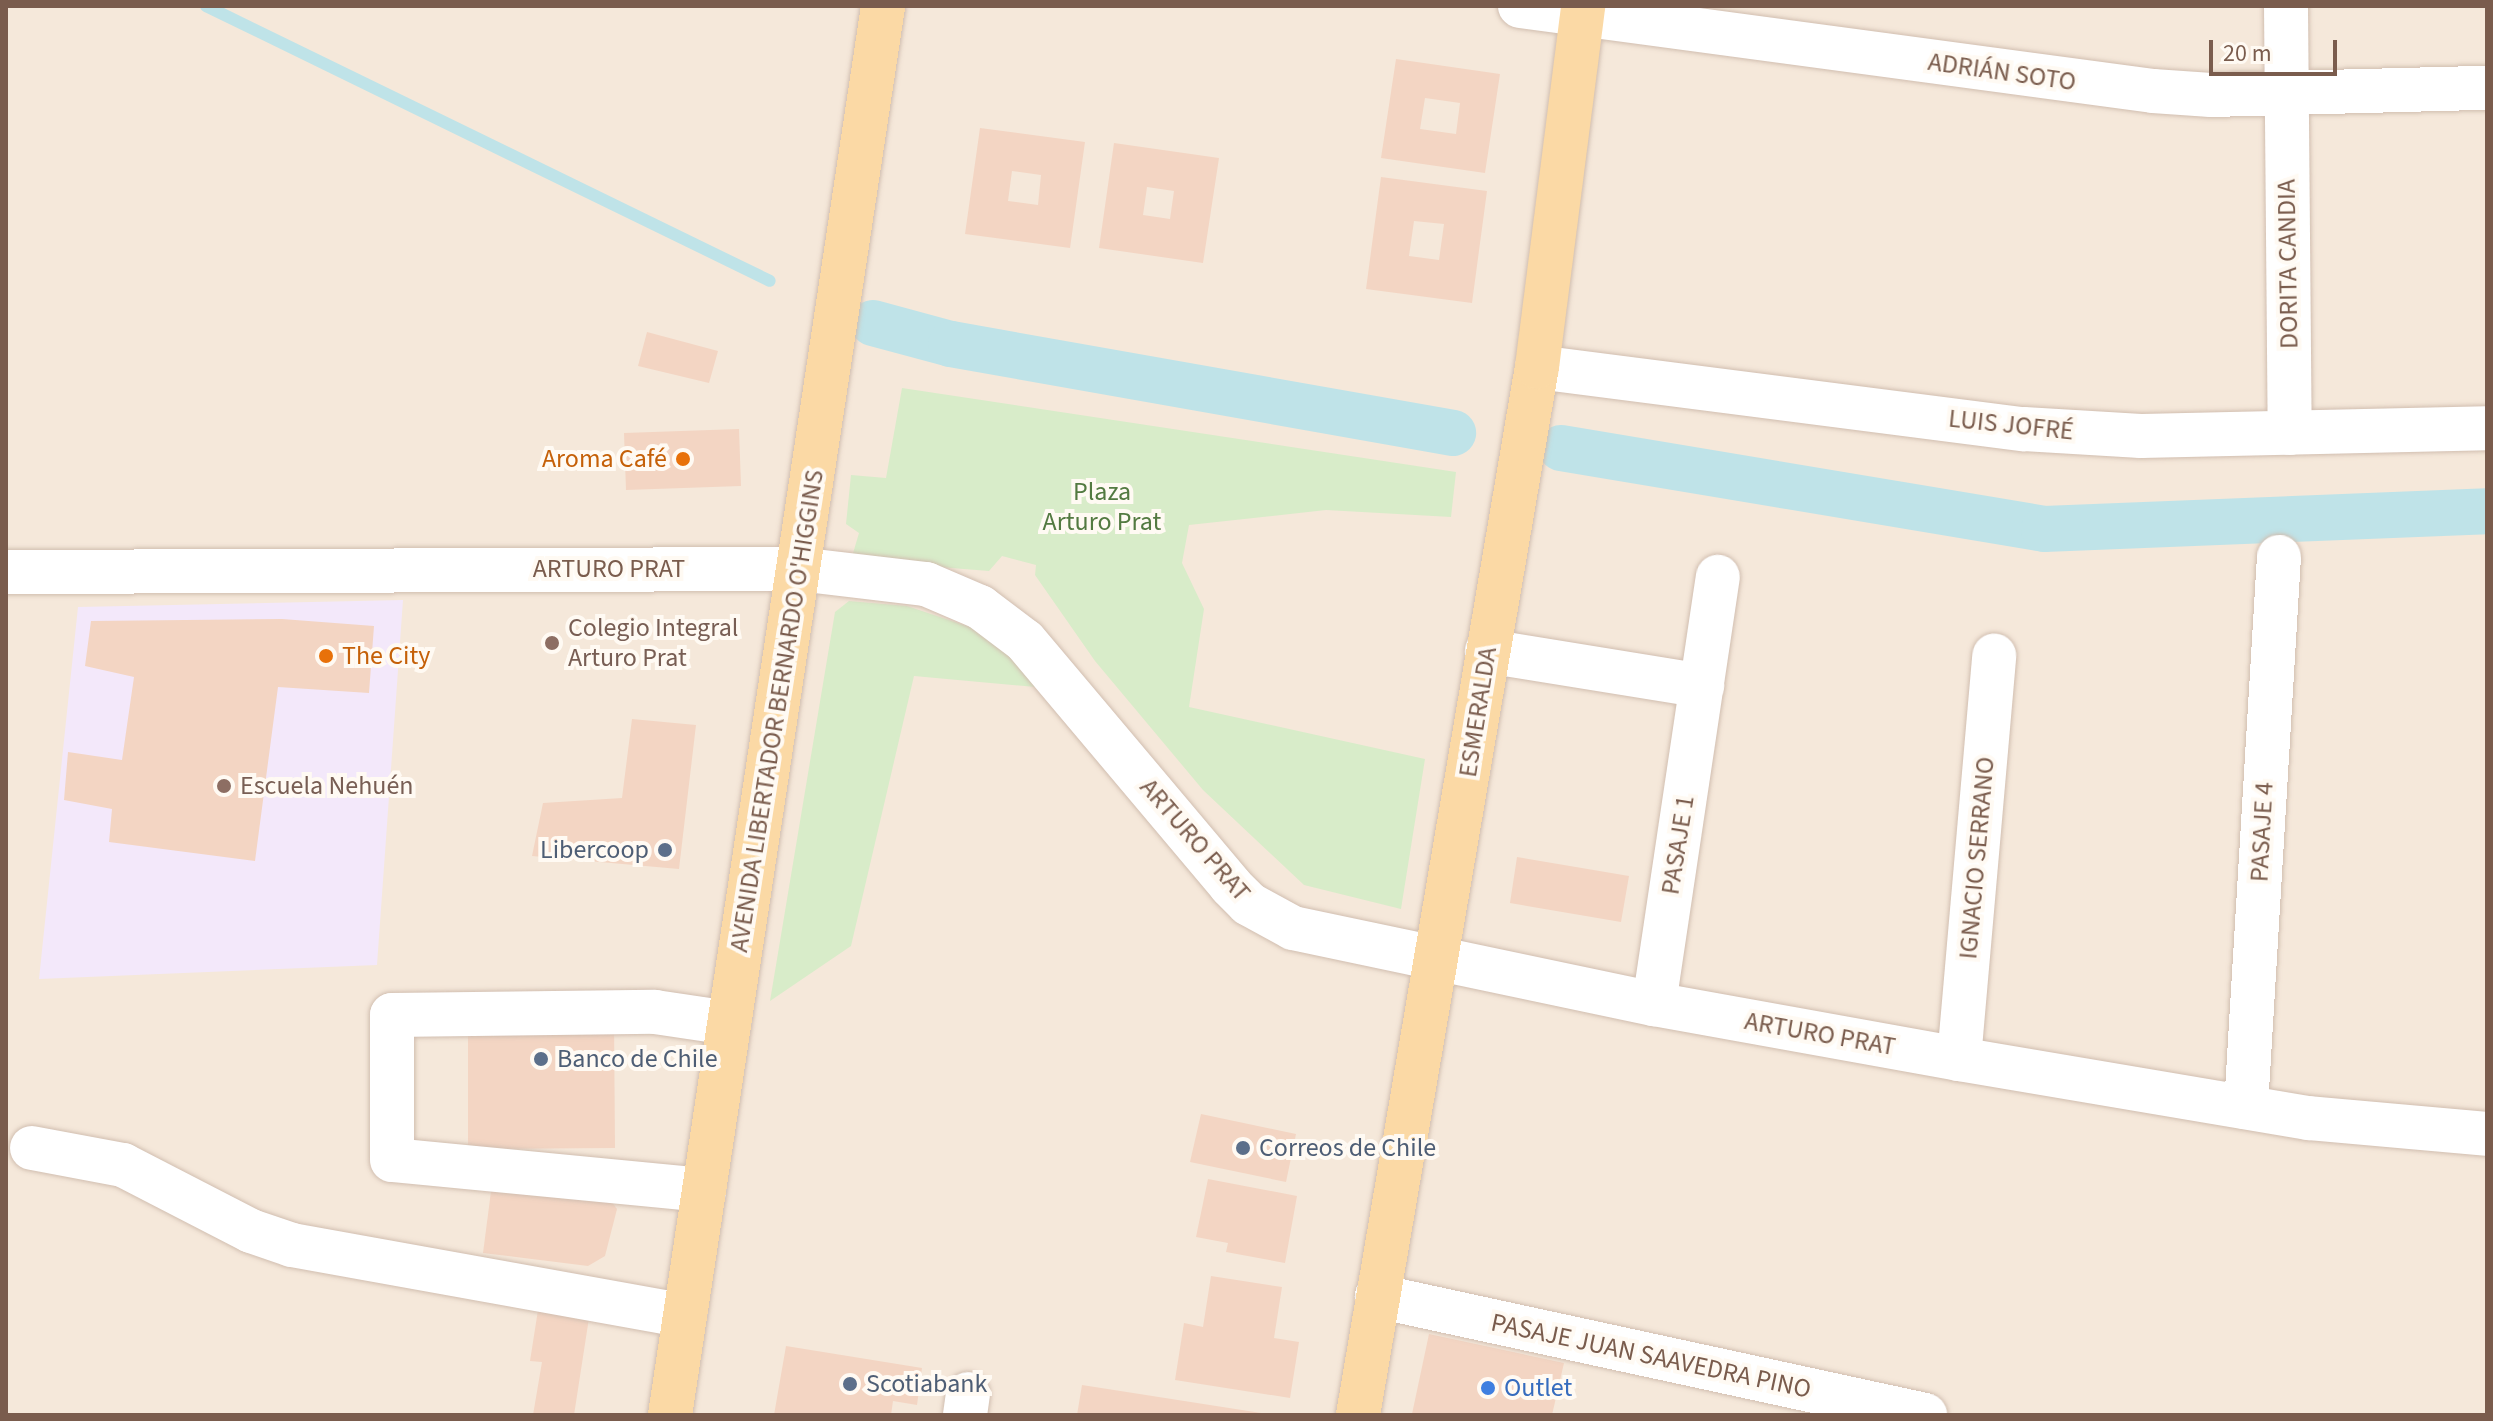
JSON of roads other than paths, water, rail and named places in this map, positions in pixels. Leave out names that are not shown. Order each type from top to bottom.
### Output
[{"type":"main road","name":"AVENIDA LIBERTADOR BERNARDO O'HIGGINS","points":[[670,1415],[883,6]]},
{"type":"main road","name":"ESMERALDA","points":[[1358,1415],[1537,367],[1582,10]]},
{"type":"street","name":"ADRIÁN SOTO","points":[[1520,6],[1582,10],[2110,87],[2211,95],[2487,88]]},
{"type":"street","name":"DORITA CANDIA","points":[[2286,6],[2290,433]]},
{"type":"street","name":"LUIS JOFRÉ","points":[[1537,367],[2024,429],[2141,436],[2487,428]]},
{"type":"street","name":"PASAJE 4","points":[[2246,1107],[2279,557]]},
{"type":"street","name":"ARTURO PRAT","points":[[6,572],[798,569],[898,577],[980,607],[1025,641],[1249,904],[1293,928],[1654,1004],[1959,1059],[2349,1123],[2487,1134]]},
{"type":"street","name":"PASAJE 1","points":[[1654,1004],[1718,577]]},
{"type":"street","points":[[1487,651],[1702,686]]},
{"type":"street","name":"IGNACIO SERRANO","points":[[1959,1059],[1994,656]]},
{"type":"street","points":[[704,1190],[392,1160],[392,1015],[655,1012],[729,1023]]},
{"type":"street","points":[[32,1148],[123,1165],[251,1231],[292,1245],[685,1316]]},
{"type":"street","name":"PASAJE JUAN SAAVEDRA PINO","points":[[1377,1296],[1925,1415]]},
{"type":"waterway","points":[[206,6],[770,281]]},
{"type":"waterway","points":[[873,323],[951,344],[1453,433]]},
{"type":"waterway","points":[[1561,448],[2044,529],[2487,511]]},
{"type":"place","name":"Aroma Café","points":[[683,459]]},
{"type":"place","name":"Colegio Integral Arturo Prat","points":[[552,643]]},
{"type":"place","name":"The City","points":[[326,656]]},
{"type":"place","name":"Escuela Nehuén","points":[[224,786]]},
{"type":"place","name":"Libercoop","points":[[665,850]]},
{"type":"place","name":"Banco de Chile","points":[[541,1059]]},
{"type":"place","name":"Correos de Chile","points":[[1243,1148]]},
{"type":"place","name":"Scotiabank","points":[[850,1384]]},
{"type":"place","name":"Outlet","points":[[1488,1388]]},
{"type":"park label","name":"Plaza Arturo Prat","points":[[1102,507]]}]
